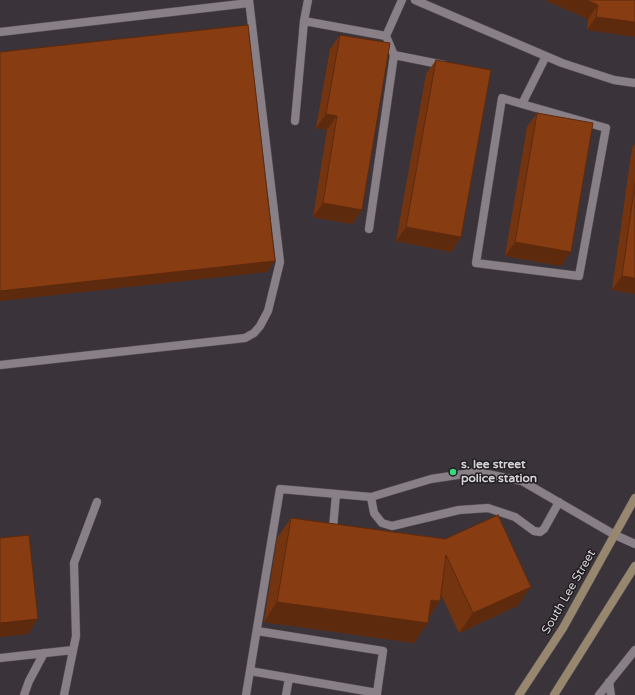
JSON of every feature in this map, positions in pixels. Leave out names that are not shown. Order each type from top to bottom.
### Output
[{"type":"main road","name":"South Lee Street","points":[[519,695],[563,628],[635,498]]},
{"type":"main road","points":[[554,695],[635,566]]},
{"type":"lane","points":[[295,121],[304,21],[308,0]]},
{"type":"lane","points":[[369,229],[394,55],[386,36],[402,0]]},
{"type":"lane","points":[[415,0],[562,63],[614,80],[635,83]]},
{"type":"lane","points":[[0,32],[249,2],[280,262],[268,311],[260,326],[254,333],[245,338],[0,365]]},
{"type":"lane","points":[[304,21],[386,36]]},
{"type":"lane","points":[[394,55],[449,66]]},
{"type":"lane","points":[[522,104],[546,56]]},
{"type":"lane","points":[[502,98],[522,104],[606,128],[579,276],[476,263],[502,98]]},
{"type":"lane","points":[[246,695],[280,489],[371,497],[431,479],[477,472],[522,481],[615,535],[635,544]]},
{"type":"lane","points":[[333,528],[336,494]]},
{"type":"lane","points":[[371,497],[374,513],[382,523],[392,526],[459,510],[488,508],[515,517],[534,531],[540,532],[544,529],[559,502]]},
{"type":"lane","points":[[64,695],[76,636],[74,564],[97,502]]},
{"type":"lane","points":[[250,671],[377,694],[383,651],[257,631]]},
{"type":"lane","points":[[0,658],[73,650]]},
{"type":"lane","points":[[599,695],[635,650]]},
{"type":"lane","points":[[24,695],[29,681],[44,653]]},
{"type":"lane","points":[[286,695],[289,678]]},
{"type":"lane","points":[[609,682],[611,695]]},
{"type":"building","points":[[586,0],[635,0],[635,22],[596,17],[598,5]]},
{"type":"building","points":[[248,25],[275,261],[0,291],[0,52]]},
{"type":"building","points":[[340,35],[390,43],[362,210],[323,203],[337,116],[326,114]]},
{"type":"building","points":[[436,60],[491,70],[461,237],[406,227]]},
{"type":"building","points":[[537,113],[593,123],[571,252],[515,242]]},
{"type":"building","points":[[635,183],[635,278],[622,276]]},
{"type":"building","points":[[498,515],[531,587],[473,613],[446,555],[440,601],[431,600],[428,623],[277,602],[291,518],[445,539]]},
{"type":"building","points":[[29,535],[38,619],[0,623],[0,538]]},
{"type":"place","name":"s. lee street police station","points":[[453,472]]}]
